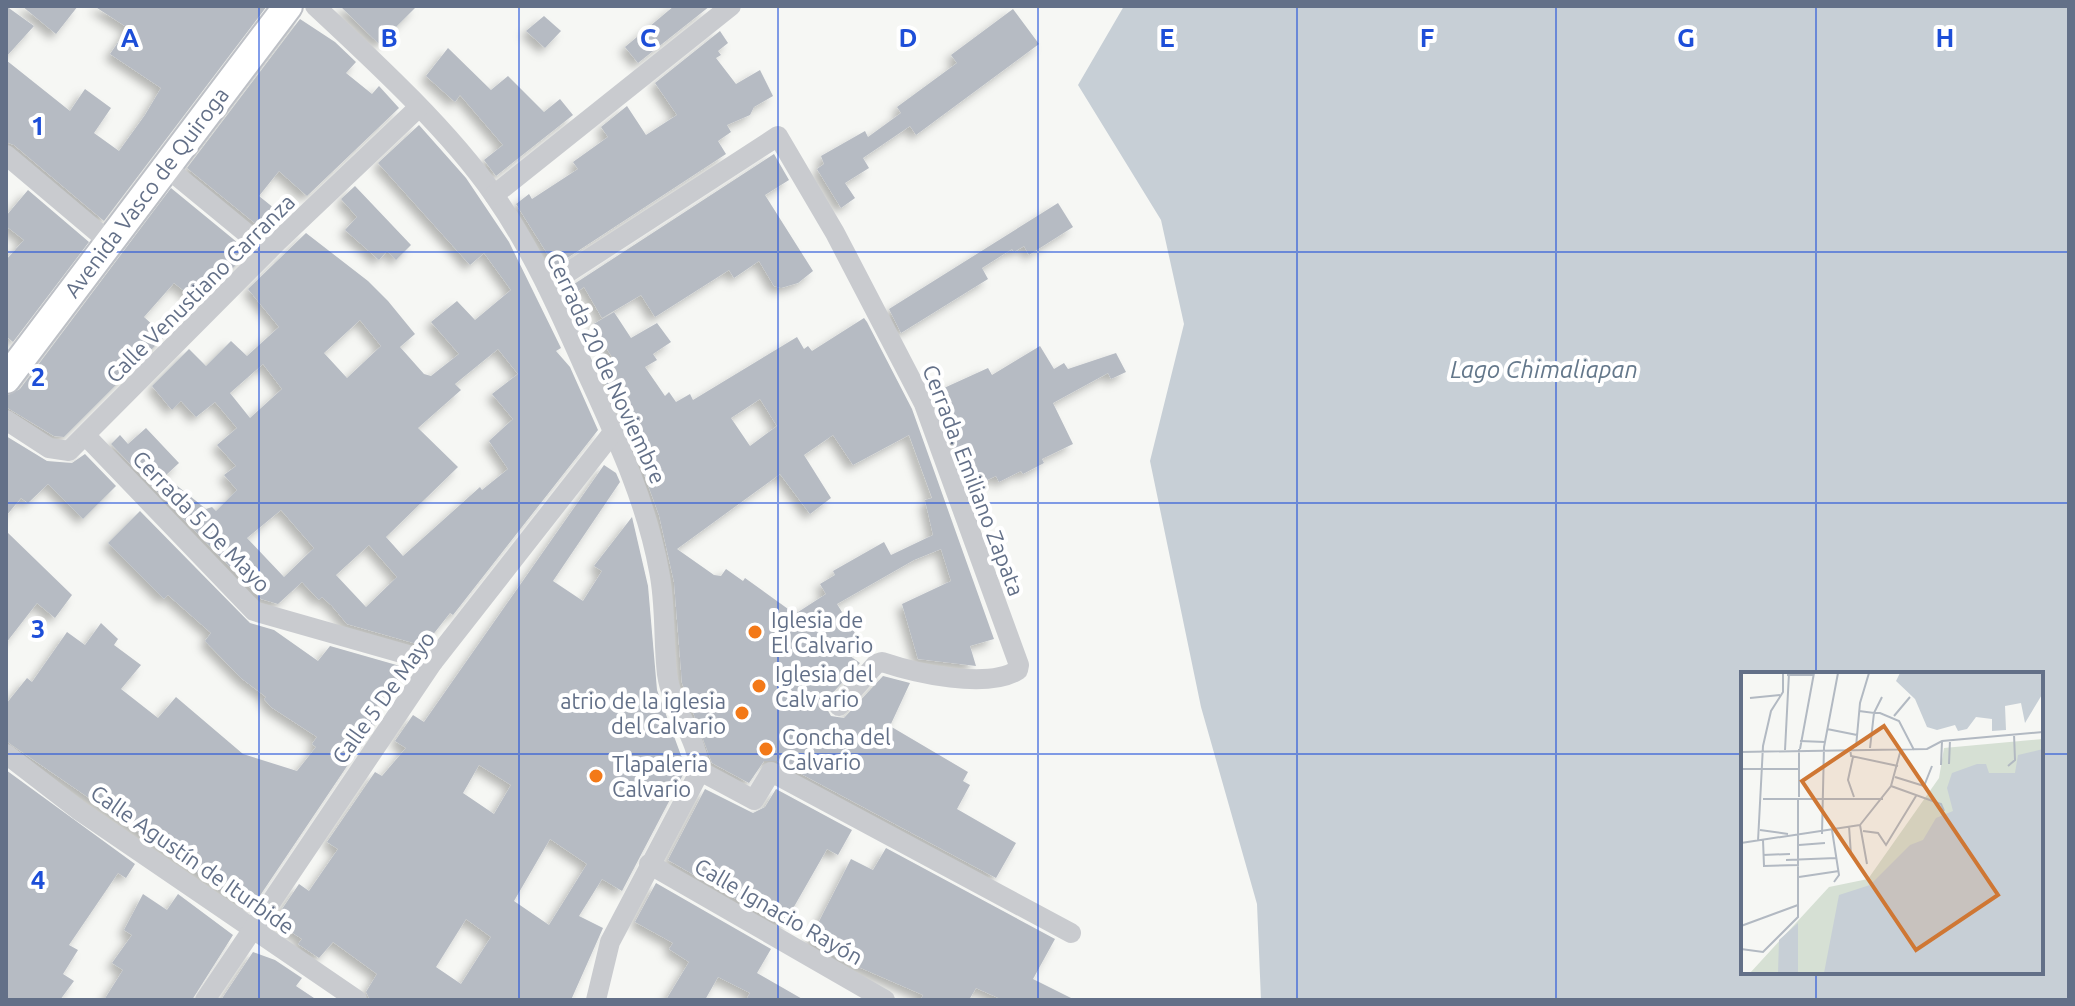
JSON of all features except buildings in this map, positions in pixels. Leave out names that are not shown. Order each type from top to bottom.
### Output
[{"type":"street","name":"Avenida Vasco de Quiroga","points":[[11,362],[166,167],[288,6]]},
{"type":"street","name":"Cerrada 20 de Noviembre","points":[[315,6],[417,109],[494,195],[547,286],[614,431],[645,510],[663,595],[668,676],[676,707],[699,756],[700,771]]},
{"type":"street","points":[[494,195],[731,6]]},
{"type":"street","name":"Calle Venustiano Carranza","points":[[6,420],[43,445],[69,451],[268,251],[417,109]]},
{"type":"street","name":"Cerrada. Emiliano Zapata","points":[[547,286],[778,136],[835,233],[924,404],[1019,665],[1018,670],[1005,676],[944,678],[882,662],[876,664],[839,706]]},
{"type":"street","points":[[6,155],[108,241]]},
{"type":"street","points":[[166,167],[268,251]]},
{"type":"street","name":"Calle 5 De Mayo","points":[[205,1000],[433,662],[614,431]]},
{"type":"street","name":"Cerrada 5 De Mayo","points":[[86,436],[254,611],[433,662]]},
{"type":"street","name":"Calle Agustín de Iturbide","points":[[6,754],[80,811],[357,1000]]},
{"type":"street","points":[[596,1000],[610,942],[700,771],[754,800],[771,772],[1071,933]]},
{"type":"street","name":"Calle Ignacio Rayón","points":[[649,864],[885,1000]]},
{"type":"water","name":"Lago Chimaliapan","points":[[1124,6],[2069,6],[2069,1000],[1261,1000],[1257,904],[1201,707],[1150,461],[1184,324],[1161,220],[1078,85]]},
{"type":"place","name":"Iglesia de El Calvario","points":[[755,632]]},
{"type":"place","name":"Iglesia del Calv ario","points":[[759,686]]},
{"type":"place","name":"atrio de la iglesia del Calvario","points":[[742,713]]},
{"type":"place","name":"Concha del Calvario","points":[[766,749]]},
{"type":"place","name":"Tlapaleria Calvario","points":[[596,776]]}]
